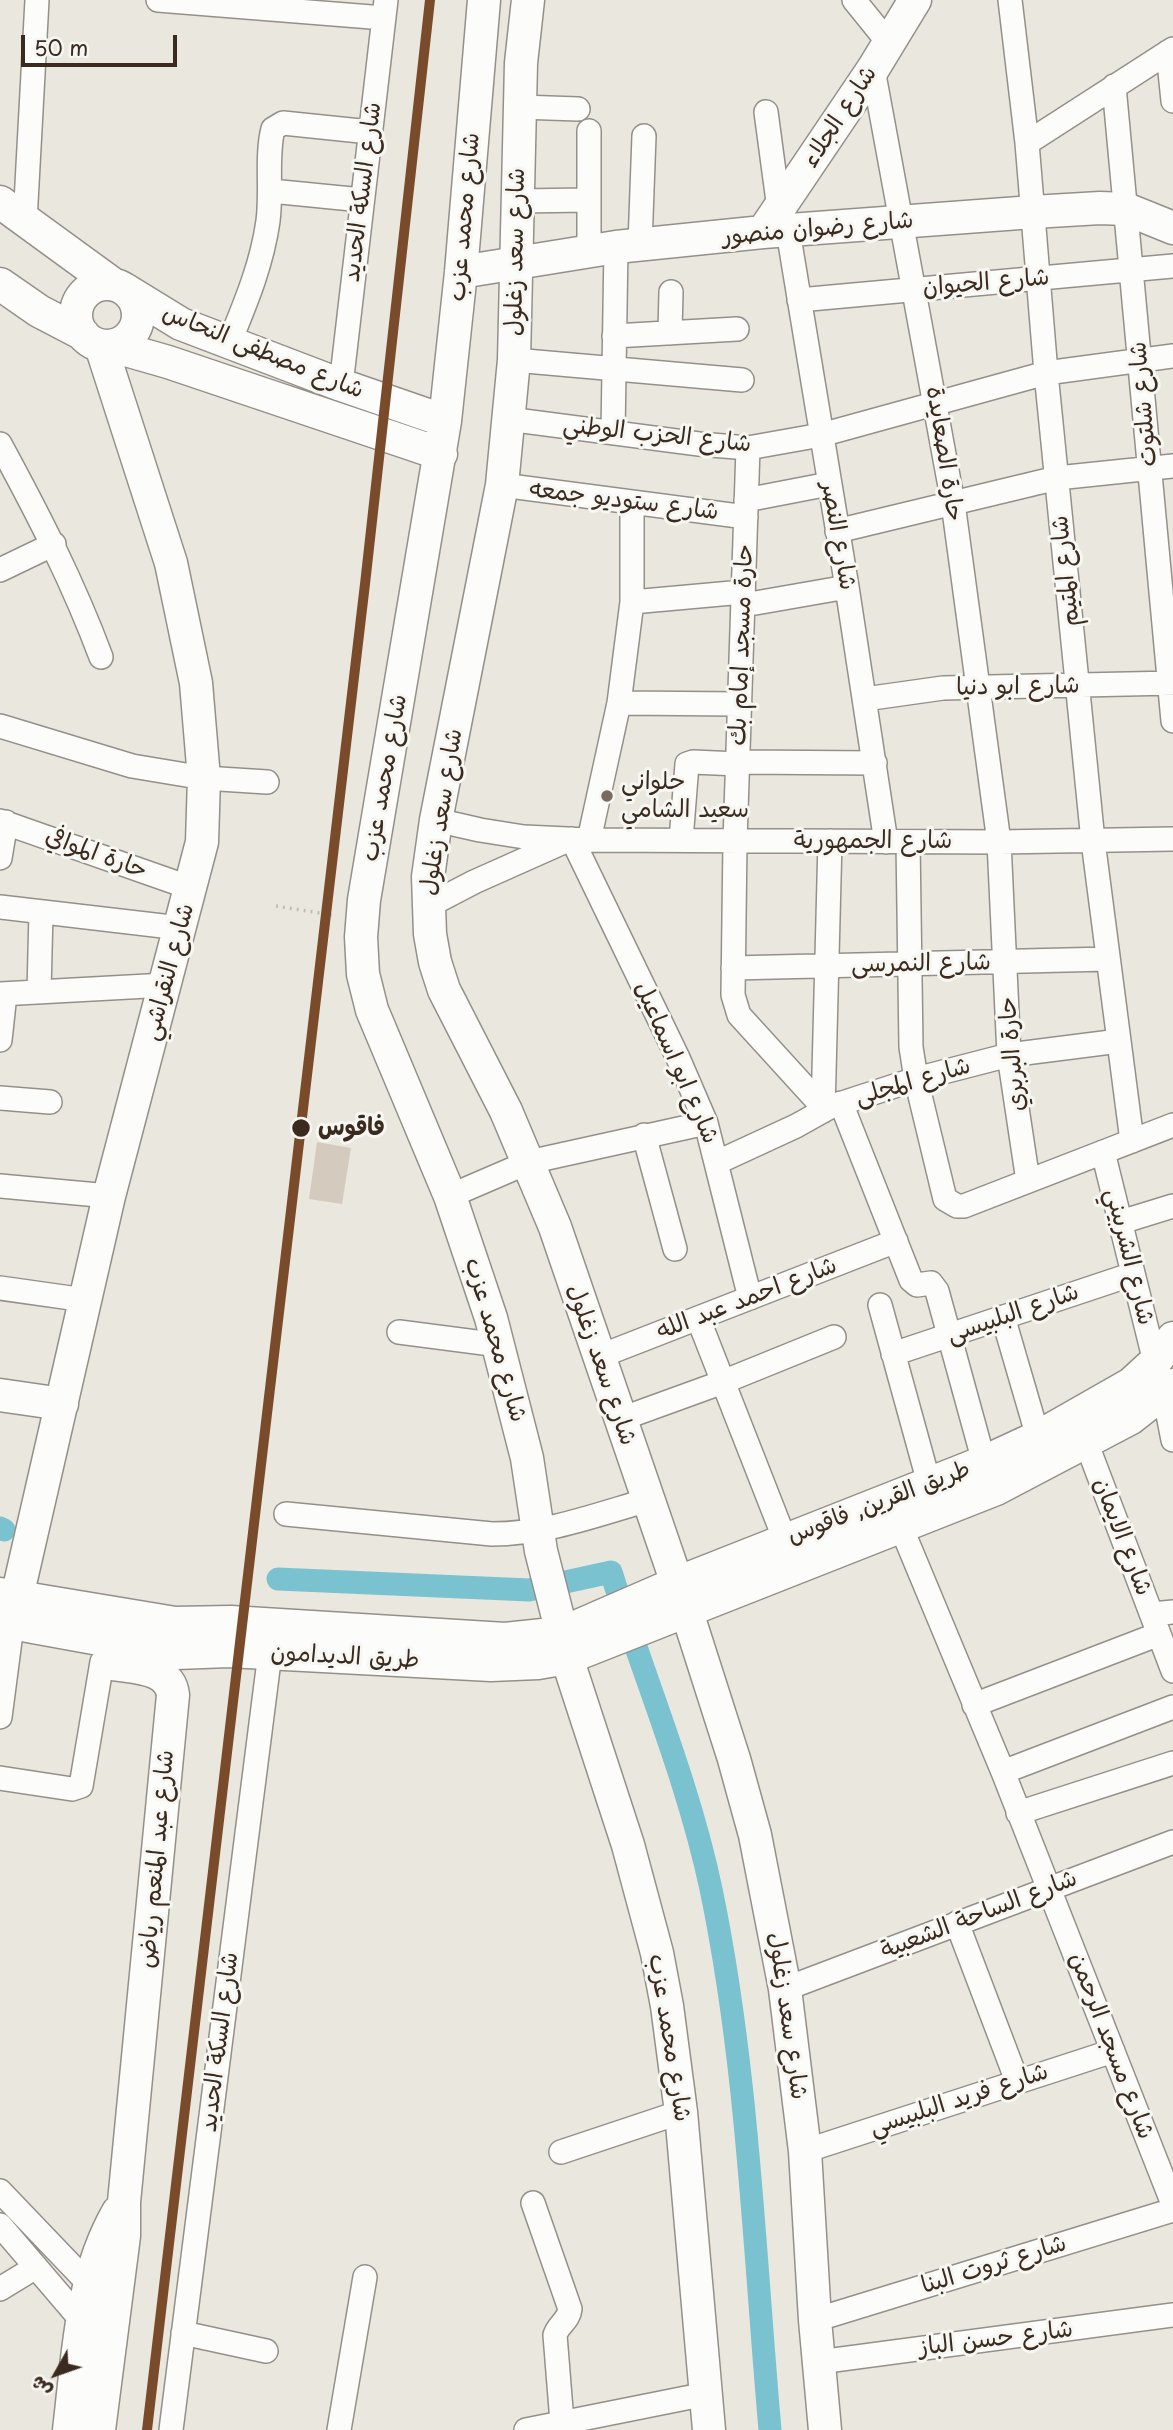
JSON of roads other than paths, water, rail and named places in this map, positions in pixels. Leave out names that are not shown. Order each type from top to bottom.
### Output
[{"type":"street","points":[[25,221],[37,0]]},
{"type":"street","points":[[158,0],[385,9]]},
{"type":"street","name":"شارع محمد عزب","points":[[484,0],[461,272],[441,454],[364,900],[361,937],[363,974],[372,1010],[450,1196],[499,1345],[527,1458],[539,1541],[572,1635],[643,1899],[667,2006],[681,2112],[709,2430]]},
{"type":"street","name":"شارع سعد زغلول","points":[[528,0],[521,63],[514,360],[502,485],[436,820],[428,877],[428,906],[435,962],[444,990],[506,1111],[555,1227],[648,1500],[669,1603],[734,1759],[755,1835],[785,1989],[805,2151],[815,2320],[825,2430]]},
{"type":"street","points":[[854,0],[888,42]]},
{"type":"street","name":"شارع الجلاء","points":[[777,224],[915,0]]},
{"type":"street","name":"شارع المتيم","points":[[1010,0],[1027,143],[1046,373],[1094,841],[1132,1141]]},
{"type":"street","name":"شارع السكة الحديد","points":[[341,385],[385,9]]},
{"type":"street","points":[[1027,143],[1171,50]]},
{"type":"street","points":[[1171,50],[1173,101]]},
{"type":"street","points":[[477,60],[521,63]]},
{"type":"street","name":"حارة الصعايدة","points":[[873,69],[953,503],[999,842]]},
{"type":"street","name":"شارع شلتوت","points":[[1114,86],[1173,721]]},
{"type":"street","points":[[520,107],[578,109]]},
{"type":"street","name":"شارع النصر","points":[[766,112],[777,224],[799,300],[874,763],[897,842],[910,964],[911,1047],[942,1193],[950,1203],[964,1206],[1028,1181]]},
{"type":"street","points":[[230,341],[260,259],[268,220],[272,132],[276,125],[283,123],[370,132]]},
{"type":"street","points":[[589,131],[589,200],[615,247]]},
{"type":"street","points":[[613,433],[615,247],[644,136]]},
{"type":"street","points":[[271,191],[362,200]]},
{"type":"street","points":[[517,201],[589,200]]},
{"type":"street","name":"شارع مصطفى النحاس","points":[[0,202],[119,287],[181,324],[445,421]]},
{"type":"street","name":"شارع رضوان منصور","points":[[461,272],[777,224],[901,222],[1100,208],[1126,209],[1173,228]]},
{"type":"street","name":"شارع الحيوان","points":[[799,300],[1173,266]]},
{"type":"street","name":"شارع مصطفى النحاس","points":[[0,284],[39,311],[98,342],[169,362],[441,454]]},
{"type":"street","points":[[104,284],[119,287],[132,297],[137,306],[136,327],[130,336],[98,342],[78,324],[76,314],[79,303],[93,288],[104,284]]},
{"type":"street","points":[[670,333],[671,292]]},
{"type":"street","points":[[614,336],[737,329]]},
{"type":"street","name":"شارع النقراشي","points":[[8,1615],[62,1404],[109,1196],[202,842],[204,778],[196,683],[171,563],[98,342]]},
{"type":"street","name":"شارع الحزب الوطني","points":[[508,419],[748,448],[821,435],[1046,373],[1173,356]]},
{"type":"street","points":[[514,360],[742,380]]},
{"type":"street","points":[[0,444],[54,544],[101,657]]},
{"type":"street","name":"حارة مسجد إمام بك","points":[[748,448],[735,841],[733,995],[739,1015],[829,1107]]},
{"type":"street","points":[[837,531],[1057,478],[1173,466]]},
{"type":"street","name":"شارع ستوديو جمعه","points":[[502,485],[632,502],[746,509],[829,484]]},
{"type":"street","points":[[580,839],[620,703],[632,602],[632,502]]},
{"type":"street","points":[[0,569],[54,544]]},
{"type":"street","points":[[632,602],[743,599],[847,587]]},
{"type":"street","name":"شارع ابو دنيا","points":[[865,699],[919,690],[977,686],[1171,684]]},
{"type":"street","points":[[620,703],[740,704]]},
{"type":"street","points":[[0,726],[132,766],[204,778],[267,782]]},
{"type":"street","points":[[681,840],[687,764],[874,763]]},
{"type":"street","name":"شارع الجمهورية","points":[[436,820],[524,837],[580,839],[897,842],[1173,839]]},
{"type":"street","points":[[0,858],[3,821]]},
{"type":"street","name":"حارة الموافي","points":[[3,821],[191,888]]},
{"type":"street","name":"شارع الجمهورية","points":[[428,906],[474,882],[580,839]]},
{"type":"street","name":"شارع ابو اسماعيل","points":[[580,839],[706,1123],[718,1162],[750,1298]]},
{"type":"street","points":[[830,841],[827,966],[829,1107],[896,1241],[913,1282],[919,1285],[930,1283],[935,1287],[984,1462]]},
{"type":"street","name":"حارة البربري","points":[[999,842],[1009,1055],[1028,1181]]},
{"type":"street","points":[[0,907],[180,928]]},
{"type":"street","points":[[39,992],[41,912]]},
{"type":"street","name":"شارع النمرسى","points":[[733,968],[1108,959]]},
{"type":"street","points":[[0,1040],[2,994],[166,985]]},
{"type":"street","name":"شارع المجلى","points":[[718,1162],[829,1107],[916,1079],[1009,1055],[1119,1041]]},
{"type":"street","points":[[0,1098],[50,1102]]},
{"type":"street","points":[[450,1196],[529,1162],[706,1123]]},
{"type":"street","points":[[1028,1181],[1132,1141],[1170,1132]]},
{"type":"street","points":[[644,1135],[675,1249]]},
{"type":"street","name":"شارع الشربيني","points":[[1103,1152],[1133,1274],[1166,1370],[1173,1440]]},
{"type":"street","points":[[0,1186],[109,1196]]},
{"type":"street","points":[[1121,1223],[1173,1206]]},
{"type":"street","name":"شارع احمد عبد الله","points":[[598,1357],[896,1241]]},
{"type":"street","name":"شارع البلبيسى","points":[[893,1354],[1133,1274]]},
{"type":"street","points":[[0,1288],[85,1300]]},
{"type":"street","points":[[880,1305],[929,1483]]},
{"type":"street","points":[[1003,1317],[1038,1437]]},
{"type":"street","points":[[698,1318],[785,1540]]},
{"type":"street","points":[[399,1332],[499,1345]]},
{"type":"street","points":[[621,1419],[723,1382],[834,1337]]},
{"type":"street","name":"طريق القرين, فاقوس","points":[[669,1603],[785,1540],[984,1462],[1038,1437],[1131,1384],[1166,1370]]},
{"type":"street","name":"طريق القرين, فاقوس","points":[[572,1635],[901,1527],[996,1489],[1143,1411],[1166,1370]]},
{"type":"street","points":[[0,1395],[62,1404]]},
{"type":"street","name":"شارع الايمان","points":[[1086,1442],[1161,1620],[1173,1671]]},
{"type":"street","points":[[286,1514],[539,1541],[648,1500]]},
{"type":"street","name":"شارع مسجد الرحمن","points":[[901,1527],[1003,1772],[1173,2204]]},
{"type":"street","points":[[0,1717],[8,1615]]},
{"type":"street","name":"طريق الديدامون","points":[[8,1615],[176,1653],[270,1653],[399,1647]]},
{"type":"street","name":"طريق الديدامون","points":[[8,1615],[162,1622],[244,1622],[491,1665],[538,1663],[572,1635]]},
{"type":"street","name":"شارع عبد المنعم رياض","points":[[8,1615],[102,1662],[159,1673],[169,1682],[173,1695],[124,2202],[110,2227],[96,2327],[69,2430]]},
{"type":"street","points":[[974,1705],[1161,1620]]},
{"type":"street","name":"شارع السكة الحديد","points":[[171,2430],[270,1653]]},
{"type":"street","points":[[0,1778],[72,1790],[81,1786],[102,1662]]},
{"type":"street","points":[[1003,1772],[1173,1707]]},
{"type":"street","points":[[1018,1814],[1173,1763]]},
{"type":"street","name":"شارع الساحة الشعبية","points":[[785,1989],[1173,1842]]},
{"type":"street","points":[[957,1923],[1017,2081]]},
{"type":"street","name":"شارع فريد البلبيسي","points":[[805,2151],[1113,2051]]},
{"type":"street","points":[[561,2152],[681,2112]]},
{"type":"street","points":[[0,2191],[103,2290]]},
{"type":"street","points":[[533,2203],[570,2309],[568,2317],[555,2335],[562,2422]]},
{"type":"street","name":"شارع ثروت البنا","points":[[815,2320],[1173,2210]]},
{"type":"street","points":[[0,2225],[36,2267],[96,2327]]},
{"type":"street","points":[[0,2289],[36,2267]]},
{"type":"street","points":[[339,2430],[365,2277]]},
{"type":"street","name":"شارع حسن الباز","points":[[819,2362],[1173,2315]]},
{"type":"street","name":"شارع عبد المنعم رياض","points":[[96,2327],[99,2430]]},
{"type":"street","points":[[183,2333],[266,2351]]},
{"type":"street","points":[[526,2430],[706,2393]]},
{"type":"waterway","points":[[0,1528],[4,1530]]},
{"type":"waterway","points":[[278,1579],[529,1590],[611,1572],[690,1808],[711,1889],[724,1956],[742,2091],[770,2430]]},
{"type":"place","name":"حلواني سعيد الشامي","points":[[607,796]]},
{"type":"place","name":"فاقوس","points":[[301,1128]]}]
